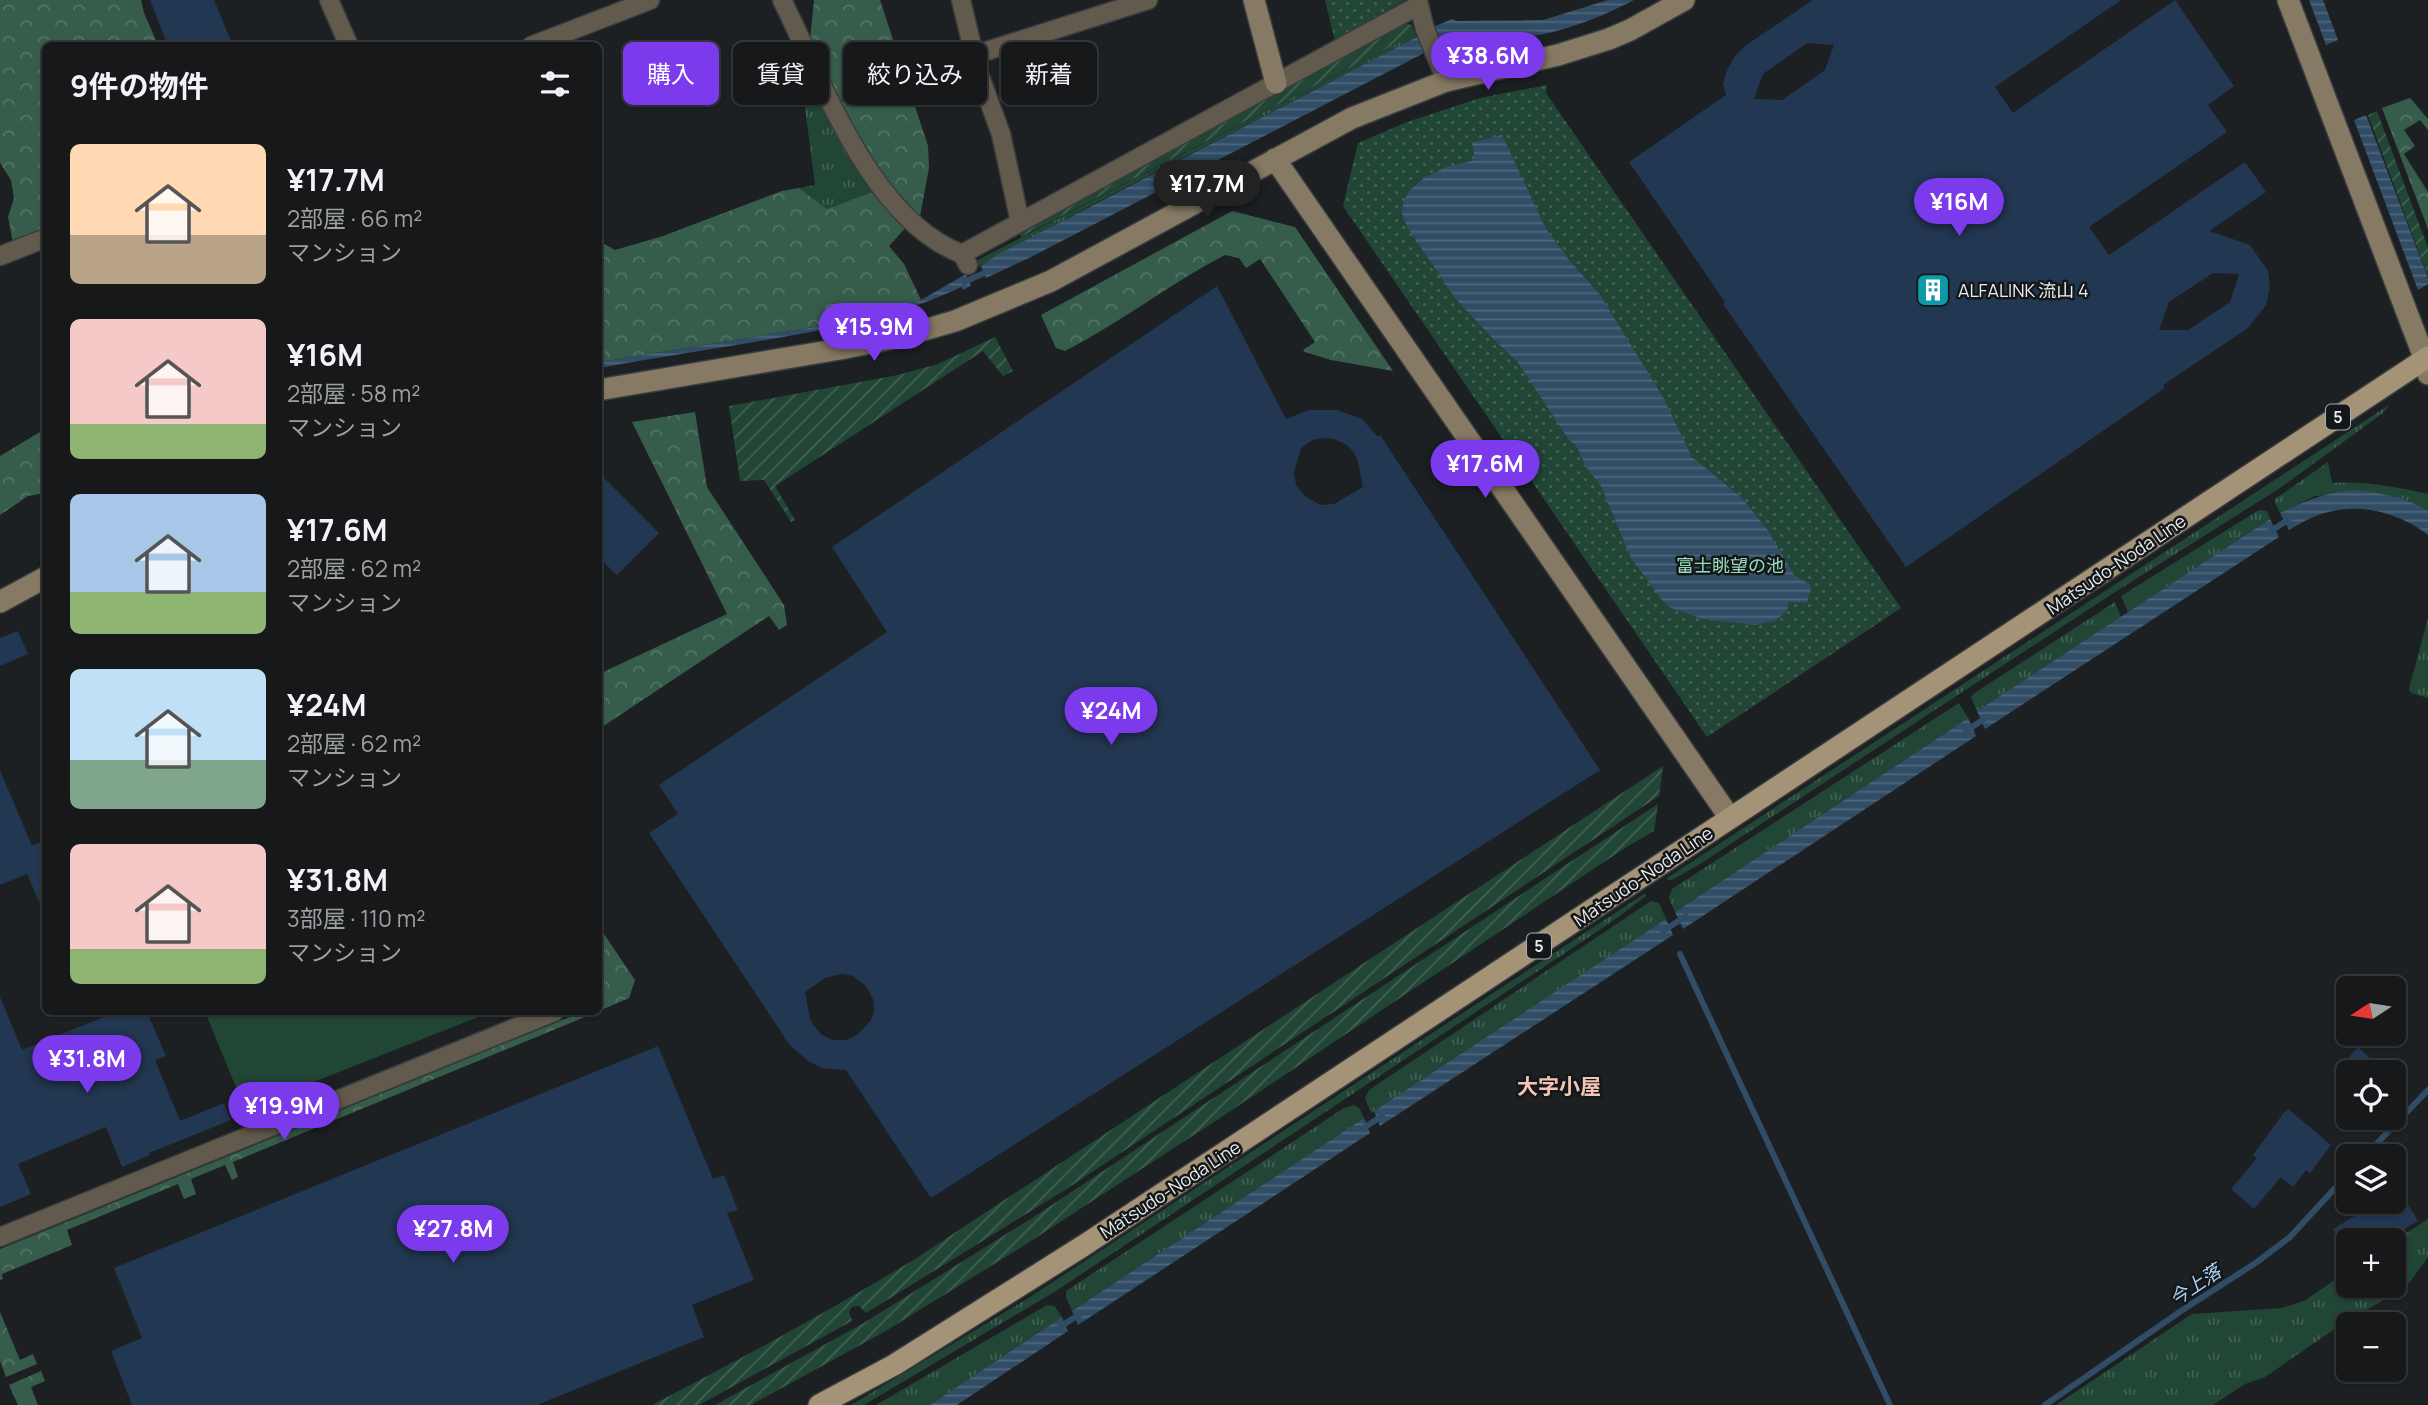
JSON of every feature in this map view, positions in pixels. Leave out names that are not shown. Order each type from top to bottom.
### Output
[{"type":"main road","name":"Matsudo-Noda Line","points":[[819,1405],[894,1365],[1083,1247],[1730,818],[2427,363]]},
{"type":"street","points":[[329,0],[347,42]]},
{"type":"street","points":[[782,0],[856,151],[879,185],[913,223],[965,260],[1020,222],[1419,2],[1425,29],[1446,81]]},
{"type":"street","points":[[961,0],[971,42]]},
{"type":"street","points":[[987,51],[1148,0]]},
{"type":"street","points":[[1254,0],[1276,83]]},
{"type":"street","points":[[602,389],[840,349],[900,337],[955,321],[1051,281],[1352,118],[1446,81],[1591,45],[1630,30],[1684,0]]},
{"type":"street","points":[[2287,0],[2427,363]]},
{"type":"street","points":[[541,42],[645,1]]},
{"type":"street","points":[[987,93],[1001,134],[1020,222]]},
{"type":"street","points":[[1275,159],[1730,818]]},
{"type":"street","points":[[0,257],[42,240]]},
{"type":"street","points":[[0,602],[42,579]]},
{"type":"street","points":[[0,1237],[547,1015]]},
{"type":"green space","points":[[0,0],[141,0],[157,42],[42,42],[42,232],[13,243],[8,217],[14,198],[11,180],[0,163]]},
{"type":"green space","points":[[814,0],[880,0],[894,42],[843,42],[843,105],[915,105],[928,146],[929,168],[920,216],[878,172],[829,85],[829,42],[810,42]]},
{"type":"green space","points":[[1325,0],[1405,0],[1335,41]]},
{"type":"green space","points":[[1404,23],[1412,25],[1415,34],[1021,237],[1020,234]]},
{"type":"green space","points":[[1415,34],[1417,37],[978,267],[974,262]]},
{"type":"green space","name":"富士眺望の池","points":[[1547,85],[1546,93],[1901,608],[1707,737],[1343,206],[1358,143],[1407,122],[1480,98]]},
{"type":"green space","points":[[2410,98],[2428,119],[2428,130],[2420,120],[2404,130],[2415,146],[2404,154],[2428,192],[2428,229],[2382,108]]},
{"type":"green space","points":[[805,105],[829,105],[875,191],[827,209],[799,188],[815,185]]},
{"type":"green space","points":[[2377,111],[2428,248],[2428,277],[2368,115]]},
{"type":"green space","points":[[799,188],[827,209],[875,191],[907,226],[889,246],[904,264],[921,300],[889,311],[815,327],[602,362],[602,243],[615,250],[663,236],[782,191]]},
{"type":"green space","points":[[1232,211],[1295,227],[1393,371],[1331,360],[1305,352],[1303,350],[1315,342],[1260,259],[1246,268],[1239,258],[1225,255],[1085,340],[1065,351],[1056,348],[1041,315]]},
{"type":"green space","points":[[995,337],[1013,371],[1003,376],[983,351],[775,486],[795,520],[791,522],[764,480],[740,481],[729,406],[898,375],[938,364]]},
{"type":"green space","points":[[2389,405],[2383,413],[2280,488],[2112,594],[1700,864],[1672,880],[1667,880],[1667,878]]},
{"type":"green space","points":[[695,412],[707,487],[784,605],[787,625],[779,630],[769,616],[602,727],[602,673],[727,614],[632,422]]},
{"type":"green space","points":[[42,431],[42,501],[40,494],[28,496],[0,515],[0,456]]},
{"type":"green space","points":[[2328,462],[2332,483],[2369,484],[2428,494],[2428,511],[2408,501],[2377,493],[2315,496],[2280,513],[2275,499]]},
{"type":"green space","points":[[2259,510],[2267,511],[2270,519],[2128,612],[2121,596]]},
{"type":"green space","points":[[2115,602],[2121,617],[1977,711],[1971,697],[1973,694]]},
{"type":"green space","points":[[2428,618],[2428,698],[2411,693],[2409,689]]},
{"type":"green space","points":[[1959,703],[1968,718],[1675,912],[1669,898],[1672,889]]},
{"type":"green space","points":[[1663,766],[1659,796],[1065,1190],[866,1313],[859,1306],[852,1307],[849,1312],[852,1321],[699,1405],[652,1405],[785,1334],[915,1259]]},
{"type":"green space","points":[[1658,804],[1654,831],[1020,1248],[884,1332],[751,1405],[715,1405],[862,1324],[1032,1218]]},
{"type":"green space","points":[[1644,894],[1645,897],[1610,923],[1056,1291],[864,1405],[851,1405],[1030,1297]]},
{"type":"green space","points":[[1651,901],[1659,903],[1666,919],[1371,1113],[1365,1098],[1369,1090]]},
{"type":"green space","points":[[602,931],[635,980],[629,998],[602,1010]]},
{"type":"green space","points":[[206,1015],[483,1015],[245,1109]]},
{"type":"green space","points":[[575,1015],[590,1015],[233,1162],[238,1177],[232,1180],[225,1165],[191,1179],[196,1194],[184,1199],[178,1184],[67,1230],[72,1245],[2,1274],[3,1279],[0,1280],[0,1249]]},
{"type":"green space","points":[[1354,1105],[1360,1109],[1364,1118],[1072,1311],[1066,1291],[1344,1108]]},
{"type":"green space","points":[[2428,1219],[2428,1257],[2406,1287],[2406,1233]]},
{"type":"green space","points":[[2336,1279],[2336,1298],[2387,1298],[2363,1312],[2336,1312],[2336,1328],[2265,1377],[2245,1384],[2213,1405],[2056,1405],[2192,1314],[2282,1308],[2304,1301]]},
{"type":"green space","points":[[1047,1305],[1054,1306],[1062,1317],[930,1405],[876,1405]]},
{"type":"green space","points":[[0,1312],[20,1360],[33,1354],[37,1364],[6,1377],[0,1361]]},
{"type":"green space","points":[[41,1371],[45,1381],[31,1387],[38,1405],[18,1405],[9,1385]]},
{"type":"water","points":[[1608,0],[1634,0],[1566,28],[1523,37],[1492,37],[1492,42],[1451,49],[1450,45],[1444,46],[1433,25],[1452,19],[1543,20]]},
{"type":"water","points":[[2309,0],[2323,0],[2338,40],[2326,45]]},
{"type":"water","points":[[1417,37],[1426,52],[986,278],[981,266],[997,255]]},
{"type":"water","points":[[2366,115],[2428,278],[2428,284],[2418,290],[2354,120]]},
{"type":"water","points":[[1502,135],[1546,229],[1600,295],[1663,397],[1692,457],[1741,497],[1767,529],[1794,575],[1811,585],[1807,603],[1789,602],[1787,611],[1775,621],[1755,625],[1703,619],[1671,608],[1663,601],[1631,558],[1601,486],[1586,467],[1577,447],[1567,437],[1517,361],[1456,299],[1409,230],[1402,211],[1409,191],[1423,179],[1446,167],[1475,160],[1472,143]]},
{"type":"water","points":[[966,274],[971,286],[963,290],[961,287],[914,306],[868,320],[797,335],[602,368],[602,362],[815,327],[889,311],[921,300]]},
{"type":"water","points":[[2356,490],[2402,499],[2428,511],[2428,535],[2394,516],[2368,510],[2323,513],[2289,530],[2280,513],[2317,497]]},
{"type":"water","points":[[2270,519],[2279,537],[1985,729],[1977,711]]},
{"type":"water","points":[[1968,718],[1976,736],[1683,929],[1675,912]]},
{"type":"water","points":[[1666,919],[1673,935],[1380,1126],[1374,1111]]},
{"type":"water","points":[[1364,1118],[1370,1133],[1078,1325],[1072,1311]]},
{"type":"water","points":[[1062,1317],[1068,1331],[957,1405],[930,1405]]},
{"type":"building","points":[[150,0],[214,0],[231,42],[166,42]]},
{"type":"building","name":"ALFALINK 流山 4","points":[[1813,0],[2121,0],[1995,87],[2013,113],[2175,0],[2234,86],[2208,105],[2227,132],[2089,227],[2109,255],[2245,162],[2266,192],[2209,231],[2250,245],[2268,271],[2270,287],[2266,305],[2248,328],[1906,567],[1723,304],[1725,302],[1629,162],[1726,95],[1723,84],[1727,70],[1745,46]],"holes":[[[1807,43],[1834,45],[1825,70],[1782,100],[1754,99],[1763,74]],[[2213,273],[2239,274],[2230,302],[2188,330],[2159,330],[2169,302]]]},
{"type":"building","points":[[1217,286],[1286,419],[1309,410],[1337,410],[1362,419],[1378,437],[1380,435],[1600,770],[931,1198],[846,1070],[822,1068],[808,1061],[789,1044],[649,833],[678,814],[659,785],[887,632],[832,547]],"holes":[[[1322,438],[1334,439],[1347,445],[1354,453],[1363,487],[1334,504],[1321,505],[1306,497],[1296,485],[1294,472],[1301,448]],[[842,974],[853,976],[866,986],[873,999],[874,1011],[871,1020],[857,1035],[847,1040],[833,1040],[822,1035],[813,1025],[805,992],[825,978]]]},
{"type":"building","points":[[602,476],[659,533],[617,575],[602,561]]},
{"type":"building","points":[[18,631],[28,654],[0,666],[0,638]]},
{"type":"building","points":[[0,770],[32,846],[42,842],[42,909],[27,874],[0,885]]},
{"type":"building","points":[[0,997],[22,1050],[109,1015],[148,1015],[166,1056],[155,1060],[180,1121],[224,1103],[231,1120],[149,1153],[150,1155],[122,1167],[106,1127],[18,1164],[31,1194],[0,1207]]},
{"type":"building","points":[[658,1046],[713,1179],[724,1175],[738,1210],[727,1213],[754,1280],[692,1305],[704,1337],[537,1405],[132,1405],[111,1351],[142,1338],[114,1268]]},
{"type":"building","points":[[2358,1047],[2372,1060],[2346,1060]]},
{"type":"building","points":[[2288,1109],[2331,1145],[2310,1173],[2306,1170],[2293,1187],[2281,1177],[2254,1209],[2231,1189],[2257,1158],[2253,1155]]},
{"type":"building","points":[[2406,1201],[2418,1221],[2406,1228],[2336,1228],[2336,1234],[2333,1229],[2358,1214],[2406,1214]]},
{"type":"waterway","points":[[964,282],[989,271]]},
{"type":"waterway","points":[[2268,533],[2291,518]]},
{"type":"waterway","points":[[1966,731],[1987,717]]},
{"type":"waterway","points":[[1663,931],[1686,916]]},
{"type":"waterway","points":[[1680,954],[1890,1405]]},
{"type":"waterway","name":"今上落","points":[[2376,1144],[2428,1090]]},
{"type":"waterway","points":[[1362,1129],[1382,1116]]},
{"type":"waterway","name":"今上落","points":[[2045,1405],[2257,1262],[2290,1237],[2336,1187]]},
{"type":"waterway","points":[[1060,1327],[1080,1314]]},
{"type":"place","name":"ALFALINK 流山 4","points":[[1933,290]]},
{"type":"district","name":"大字小屋","points":[[1559,1086]]}]
